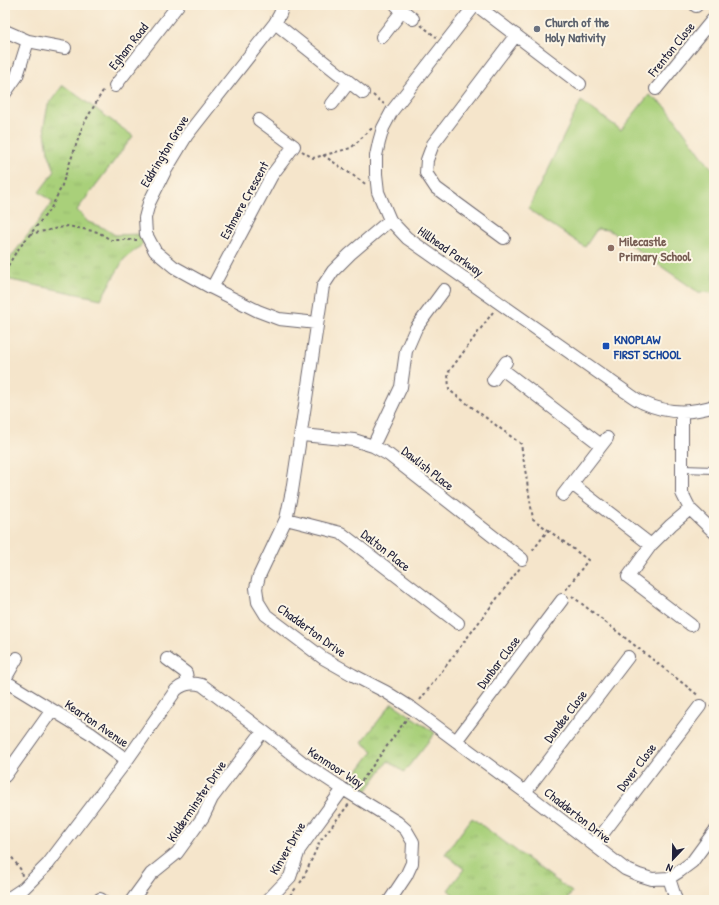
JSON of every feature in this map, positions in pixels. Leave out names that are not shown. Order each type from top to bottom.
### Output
[{"type":"street","name":"Egham Road","points":[[115,86],[178,5]]},
{"type":"street","name":"Eddrington Grove","points":[[283,5],[275,23],[187,135],[164,173],[149,202],[145,218],[146,234],[155,251],[174,267],[212,288],[258,311],[279,319],[317,323]]},
{"type":"street","points":[[476,5],[580,84]]},
{"type":"street","name":"Hillhead Parkway","points":[[476,5],[392,111],[383,128],[376,156],[376,174],[378,192],[390,220],[407,238],[638,400],[664,410],[682,412],[702,410],[714,406]]},
{"type":"street","points":[[382,37],[399,8],[413,19]]},
{"type":"street","points":[[275,23],[363,93]]},
{"type":"street","name":"Frenton Close","points":[[656,89],[712,25]]},
{"type":"street","points":[[5,31],[28,41],[65,48]]},
{"type":"street","points":[[504,238],[436,188],[426,173],[427,160],[433,144],[516,35]]},
{"type":"street","points":[[5,93],[17,76],[28,41]]},
{"type":"street","points":[[332,104],[349,82]]},
{"type":"street","points":[[259,120],[294,146]]},
{"type":"street","name":"Eshmere Crescent","points":[[212,288],[272,176],[294,146]]},
{"type":"street","name":"Chadderton Drive","points":[[390,220],[350,254],[333,271],[323,286],[302,435],[292,491],[286,519],[259,576],[256,588],[258,602],[266,615],[323,658],[386,692],[413,709],[525,792],[625,869],[652,879],[669,878]]},
{"type":"street","points":[[373,446],[400,387],[406,352],[416,328],[444,290]]},
{"type":"street","points":[[493,380],[504,365],[604,442],[564,495]]},
{"type":"street","points":[[682,412],[682,493],[690,510],[714,532]]},
{"type":"street","name":"Dawlish Place","points":[[302,435],[354,440],[373,446],[389,455],[524,560]]},
{"type":"street","points":[[572,484],[651,545]]},
{"type":"street","points":[[690,510],[671,525],[651,545],[628,576],[691,625]]},
{"type":"street","name":"Dalton Place","points":[[286,519],[342,533],[458,623]]},
{"type":"street","name":"Dunbar Close","points":[[456,741],[566,598]]},
{"type":"street","name":"Dundee Close","points":[[525,792],[628,656]]},
{"type":"street","name":"Kearton Avenue","points":[[17,658],[5,680],[90,733],[127,760]]},
{"type":"street","points":[[6,900],[24,888],[48,864],[127,760],[176,690],[181,686],[188,684],[186,673],[167,659]]},
{"type":"street","name":"Kenmoor Way","points":[[188,684],[194,683],[202,685],[302,762],[397,822],[406,830],[413,842],[412,863],[406,876],[390,900]]},
{"type":"street","name":"Dover Close","points":[[594,845],[703,702]]},
{"type":"street","name":"Kearton Avenue","points":[[5,776],[52,710]]},
{"type":"street","name":"Kidderminster Drive","points":[[132,900],[150,874],[177,853],[203,817],[212,798],[263,731]]},
{"type":"street","name":"Kinver Drive","points":[[268,900],[290,877],[299,850],[343,789]]},
{"type":"street","points":[[676,900],[669,878],[692,862],[714,832]]},
{"type":"lane","points":[[683,469],[714,470]]},
{"type":"path","points":[[413,19],[445,44]]},
{"type":"path","points":[[5,271],[16,252],[50,208],[61,188],[83,125],[105,88],[115,86]]},
{"type":"path","points":[[294,146],[313,158],[351,148],[371,129],[383,128]]},
{"type":"path","points":[[323,155],[378,192]]},
{"type":"path","points":[[30,234],[68,226],[98,232],[111,240],[138,240],[146,234]]},
{"type":"path","points":[[500,303],[448,373],[449,390],[522,444],[533,519],[588,560],[561,595],[703,702],[714,708]]},
{"type":"path","points":[[286,900],[303,879],[320,841],[352,800],[358,785],[524,560],[548,530]]},
{"type":"path","points":[[5,848],[21,870],[24,888]]},
{"type":"green space","points":[[63,85],[133,136],[77,210],[88,222],[104,228],[115,235],[140,234],[143,244],[124,259],[101,299],[5,280],[5,265],[53,202],[39,192],[55,171],[48,152],[44,126],[48,105]]},
{"type":"green space","points":[[649,95],[666,107],[714,170],[714,293],[698,292],[609,230],[597,229],[585,247],[528,209],[581,101],[621,130]]},
{"type":"green space","points":[[392,703],[435,733],[404,772],[388,761],[364,794],[348,784],[373,751],[362,742]]},
{"type":"green space","points":[[472,818],[572,892],[567,900],[451,900],[455,896],[448,890],[464,869],[445,854]]},
{"type":"place","name":"Church of the Holy Nativity","points":[[537,29]]},
{"type":"place","name":"Milecastle Primary School","points":[[611,248]]},
{"type":"place","name":"KNOPLAW FIRST SCHOOL","points":[[606,346]]}]
